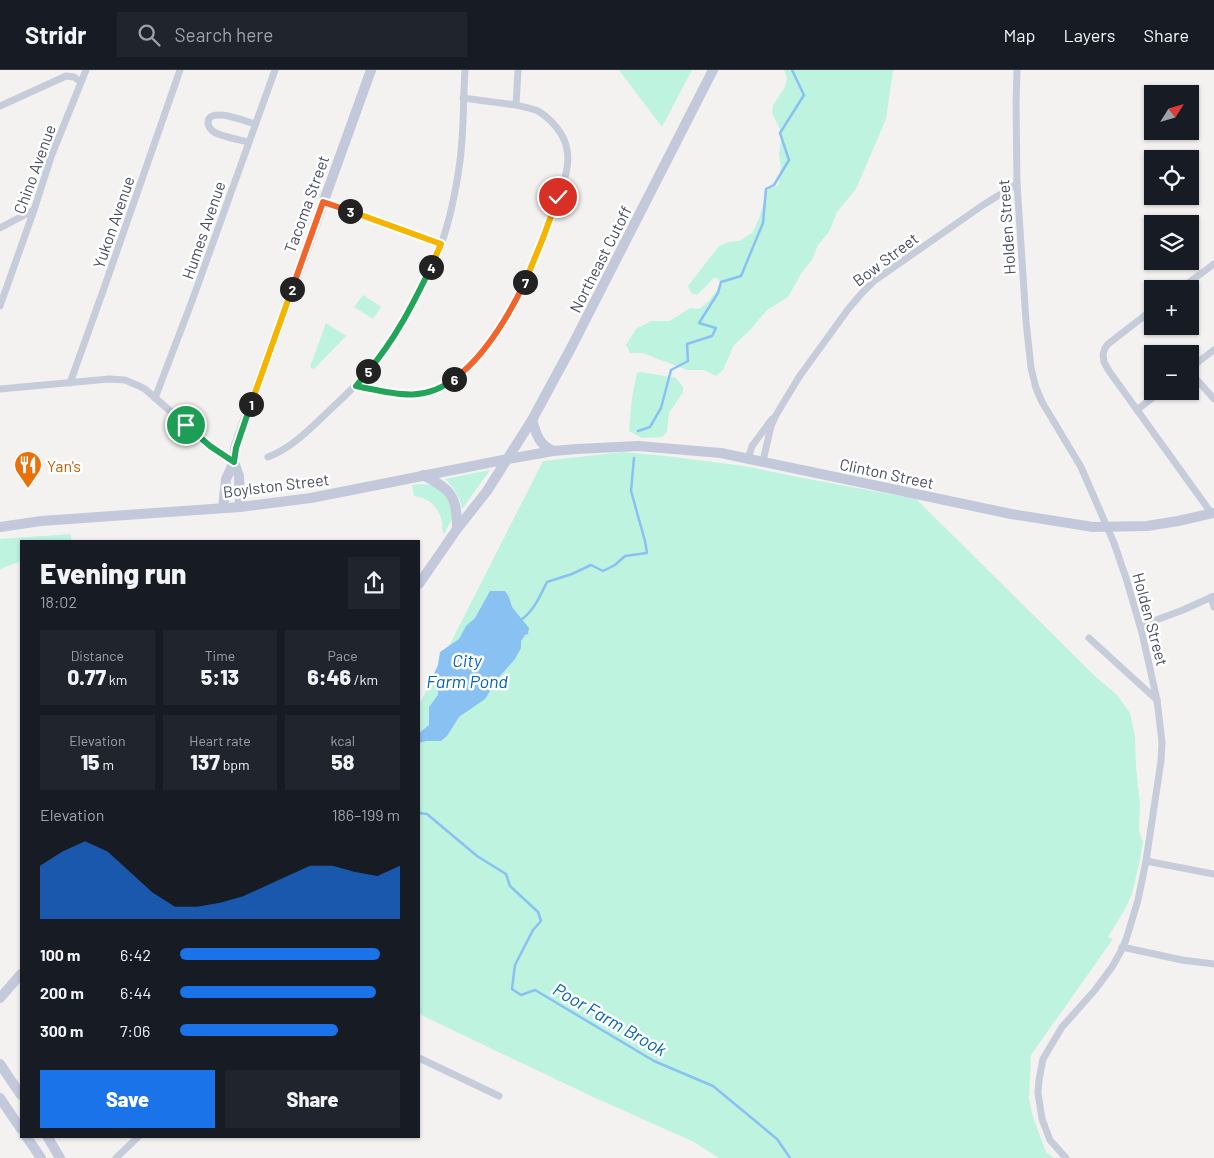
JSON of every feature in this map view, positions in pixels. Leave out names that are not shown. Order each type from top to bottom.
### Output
[{"type":"main road","name":"Tacoma Street","points":[[223,508],[226,479],[234,462],[236,448],[370,70]]},
{"type":"main road","name":"Northeast Cutoff","points":[[420,583],[457,529],[487,492],[532,420],[571,348],[713,70]]},
{"type":"main road","points":[[532,420],[539,440],[544,446],[553,451]]},
{"type":"main road","name":"Clinton Street","points":[[553,451],[638,446],[721,453],[1011,514],[1093,527],[1146,526],[1213,514]]},
{"type":"main road","name":"Boylston Street","points":[[0,527],[41,521],[240,507],[311,498],[553,451]]},
{"type":"main road","name":"Tacoma Street","points":[[234,462],[239,476],[240,507]]},
{"type":"main road","points":[[423,475],[439,483],[450,494],[456,505],[457,529]]},
{"type":"main road","points":[[0,998],[20,975]]},
{"type":"main road","points":[[0,991],[10,987]]},
{"type":"main road","points":[[0,1064],[20,1094]]},
{"type":"main road","points":[[0,1098],[20,1128]]},
{"type":"main road","points":[[27,1138],[41,1158]]},
{"type":"main road","points":[[48,1138],[60,1158]]},
{"type":"street","name":"Chino Avenue","points":[[0,306],[51,157],[86,70]]},
{"type":"street","name":"Yukon Avenue","points":[[70,383],[180,70]]},
{"type":"street","name":"Humes Avenue","points":[[155,398],[275,70]]},
{"type":"street","points":[[268,457],[278,453],[300,437],[356,386],[393,339],[420,289],[441,244],[452,204],[460,162],[465,70]]},
{"type":"street","points":[[516,105],[518,70]]},
{"type":"street","name":"Holden Street","points":[[1017,70],[1017,184],[1031,368],[1042,402],[1081,467],[1114,543],[1140,626],[1157,700],[1161,729],[1161,752],[1146,861],[1130,927],[1116,960],[1105,977],[1062,1027],[1043,1059],[1038,1093],[1042,1119],[1050,1140],[1066,1158]]},
{"type":"street","points":[[0,106],[66,76],[74,77],[81,82]]},
{"type":"street","points":[[356,386],[408,395],[422,394],[445,386],[477,358],[489,342],[518,297],[543,238],[565,176],[567,150],[560,133],[551,122],[537,111],[516,105],[463,98]]},
{"type":"street","points":[[248,142],[215,133],[208,122],[215,116],[223,114],[255,124]]},
{"type":"street","name":"Bow Street","points":[[763,461],[771,426],[780,409],[799,377],[861,294],[874,281],[983,205],[1017,184]]},
{"type":"street","points":[[323,202],[441,244]]},
{"type":"street","points":[[0,228],[34,210]]},
{"type":"street","points":[[1192,280],[1214,264]]},
{"type":"street","points":[[1144,316],[1108,344],[1103,354],[1104,362],[1213,514]]},
{"type":"street","points":[[1199,362],[1214,350]]},
{"type":"street","points":[[0,390],[109,379],[125,380],[139,386],[155,398],[210,446],[234,462]]},
{"type":"street","points":[[1199,380],[1214,398]]},
{"type":"street","points":[[1137,410],[1149,400]]},
{"type":"street","name":"Bow Street","points":[[748,458],[752,446],[780,409]]},
{"type":"street","points":[[1140,626],[1183,610],[1213,596],[1214,607]]},
{"type":"street","points":[[1089,638],[1157,700]]},
{"type":"street","points":[[1146,861],[1214,874]]},
{"type":"street","points":[[1122,947],[1182,960],[1214,964]]},
{"type":"street","points":[[420,1058],[499,1096]]},
{"type":"street","points":[[116,1158],[137,1138]]},
{"type":"green space","points":[[619,70],[692,70],[662,127]]},
{"type":"green space","points":[[784,70],[893,70],[886,119],[856,189],[837,212],[829,232],[818,245],[812,260],[802,272],[788,297],[767,310],[734,345],[723,370],[716,376],[704,370],[687,370],[643,353],[630,353],[626,345],[636,329],[651,321],[670,321],[690,308],[699,309],[709,301],[721,284],[718,278],[714,278],[697,295],[691,293],[688,286],[719,246],[729,242],[740,241],[752,233],[759,219],[767,191],[771,187],[778,186],[781,167],[779,155],[782,134],[772,113],[773,105],[785,87],[787,78]]},
{"type":"green space","points":[[363,295],[381,307],[373,319],[354,307]]},
{"type":"green space","points":[[326,323],[346,336],[314,369],[310,367]]},
{"type":"green space","points":[[641,372],[676,378],[683,387],[683,392],[669,413],[667,432],[662,437],[642,438],[629,431],[632,397],[637,373]]},
{"type":"green space","points":[[623,452],[666,456],[744,466],[916,499],[1096,677],[1117,695],[1130,713],[1135,737],[1140,804],[1139,831],[1143,842],[1132,894],[1108,937],[1113,939],[1031,1055],[1029,1099],[1033,1117],[1046,1152],[1054,1158],[719,1158],[694,1142],[591,1096],[420,1014],[420,703],[543,461]]},
{"type":"green space","points":[[490,470],[462,509],[456,492],[445,479]]},
{"type":"green space","points":[[412,485],[431,485],[440,489],[450,501],[452,519],[444,534],[441,518],[434,506],[423,498],[414,496]]},
{"type":"green space","points":[[71,534],[71,540],[20,540],[20,561],[0,569],[0,539]]},
{"type":"water","name":"City Farm Pond","points":[[490,591],[505,591],[512,607],[529,628],[528,634],[521,641],[521,648],[515,659],[499,677],[485,699],[459,717],[447,736],[441,741],[420,743],[420,732],[429,725],[429,707],[438,695],[438,683],[433,676],[438,665],[440,652],[459,639],[466,626],[475,618]]},
{"type":"waterway","name":"Poor Farm Brook","points":[[638,431],[650,427],[661,408],[671,370],[688,361],[687,344],[712,336],[716,328],[699,323],[718,293],[721,282],[741,276],[763,223],[766,189],[774,185],[789,160],[780,133],[804,95],[792,70]]},
{"type":"waterway","name":"Poor Farm Brook","points":[[519,621],[532,609],[547,582],[572,574],[591,565],[603,571],[615,565],[625,556],[647,553],[631,491],[634,458]]},
{"type":"waterway","name":"Poor Farm Brook","points":[[420,813],[427,814],[477,856],[506,874],[510,886],[538,912],[541,921],[533,930],[515,965],[512,989],[521,995],[535,990],[654,1061],[713,1086],[777,1139],[790,1158]]},
{"type":"place","name":"Yan's","points":[[28,489]]},
{"type":"route","points":[[186,425],[210,446],[234,462],[236,448],[323,202],[441,244],[420,289],[393,339],[356,386],[408,395],[428,393],[445,386],[477,358],[518,297],[558,197]]}]
